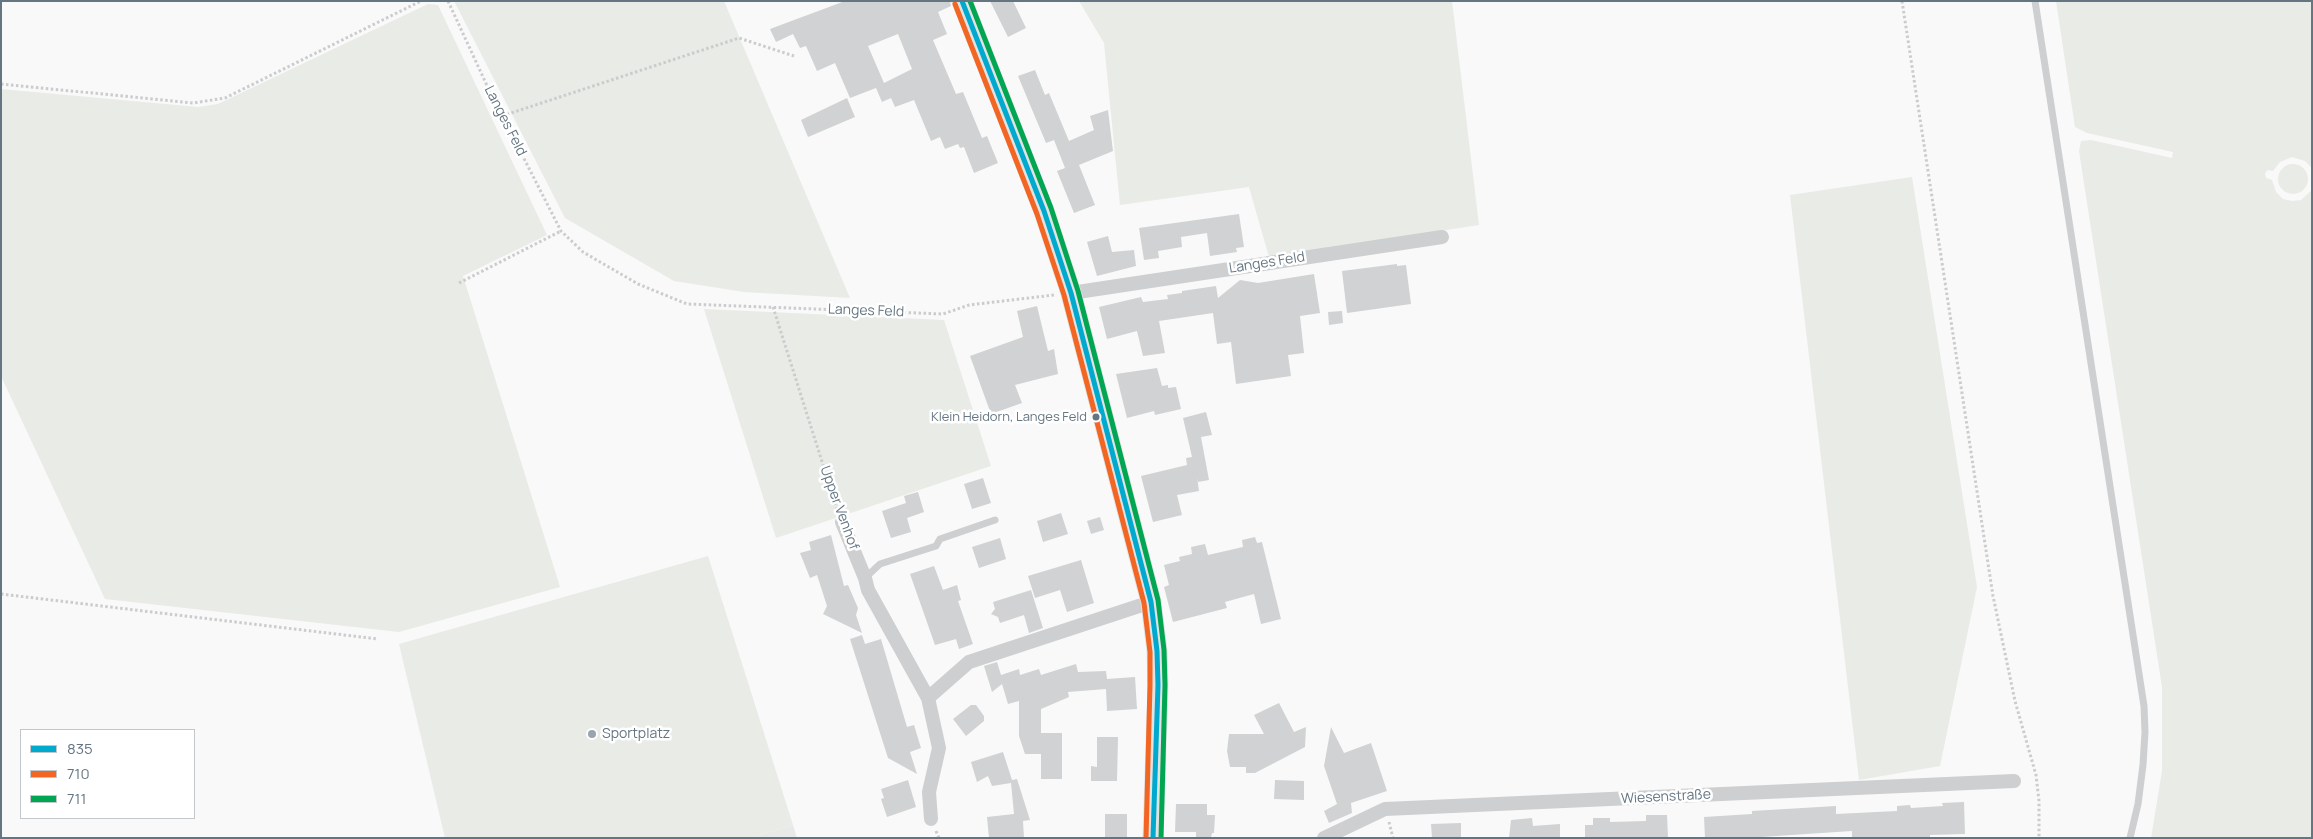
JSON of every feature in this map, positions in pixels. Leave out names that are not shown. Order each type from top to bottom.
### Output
[{"type":"main road","points":[[962,1],[1044,211],[1071,293],[1151,602],[1157,651],[1158,685],[1153,838]]},
{"type":"street","name":"Langes Feld","points":[[1071,293],[1442,237]]},
{"type":"street","name":"Upper Venhof","points":[[842,522],[868,590],[928,698],[939,748],[930,792],[931,819]]},
{"type":"street","points":[[928,698],[969,662],[1151,602]]},
{"type":"street","name":"Wiesenstraße","points":[[1324,838],[1385,810],[2014,781]]},
{"type":"lane","points":[[2035,1],[2144,706],[2143,765],[2138,804],[2130,838]]},
{"type":"lane","points":[[865,578],[880,564],[936,546],[940,539],[995,520]]},
{"type":"path","points":[[1,84],[193,103],[225,98],[421,1]]},
{"type":"path","name":"Langes Feld","points":[[448,1],[502,116],[561,231],[584,252],[638,284],[687,304],[943,314],[969,305],[1071,293]]},
{"type":"path","points":[[1902,1],[1993,596],[2010,682],[2036,775],[2039,801],[2039,838]]},
{"type":"path","points":[[502,116],[739,38],[794,56]]},
{"type":"path","points":[[459,283],[561,231]]},
{"type":"path","name":"Upper Venhof","points":[[773,307],[842,522]]},
{"type":"path","points":[[1,594],[378,639]]},
{"type":"shaded area","points":[[454,1],[724,1],[850,298],[744,292],[674,281],[565,218]]},
{"type":"shaded area","points":[[1079,1],[1452,1],[1479,225],[1269,257],[1249,187],[1120,205],[1104,43]]},
{"type":"shaded area","points":[[2056,1],[2312,1],[2312,168],[2305,161],[2292,157],[2280,162],[2273,171],[2268,170],[2265,173],[2266,178],[2272,180],[2276,192],[2283,199],[2301,200],[2312,190],[2312,838],[2151,838],[2162,771],[2162,687],[2079,151],[2081,141],[2091,140],[2172,158],[2173,152],[2087,133],[2075,127]]},
{"type":"shaded area","points":[[428,4],[438,5],[547,235],[463,276],[560,587],[399,632],[105,599],[1,376],[1,89],[198,107],[218,104]]},
{"type":"shaded area","points":[[2293,164],[2304,168],[2308,179],[2304,190],[2293,194],[2282,190],[2278,179],[2282,168]]},
{"type":"shaded area","points":[[1912,177],[1977,587],[1940,766],[1859,780],[1790,195]]},
{"type":"shaded area","points":[[704,309],[944,320],[991,466],[776,538]]},
{"type":"shaded area","name":"Sportplatz","points":[[708,556],[793,825],[749,838],[445,838],[399,644]]},
{"type":"shaded area","points":[[793,825],[797,838],[749,838]]},
{"type":"building","points":[[845,1],[950,1],[951,6],[938,12],[947,34],[933,40],[956,94],[963,92],[982,138],[987,136],[998,163],[974,173],[964,147],[960,148],[958,144],[945,149],[940,137],[931,141],[914,100],[895,107],[891,98],[882,102],[876,88],[850,98],[835,63],[817,71],[806,46],[800,48],[793,34],[776,42],[770,29]],"holes":[[[898,34],[912,69],[884,83],[868,46]]]},
{"type":"building","points":[[990,1],[1013,1],[1026,28],[1008,37]]},
{"type":"building","points":[[1035,70],[1045,95],[1049,93],[1069,141],[1094,130],[1090,116],[1108,110],[1113,151],[1079,165],[1095,205],[1074,213],[1057,171],[1065,168],[1054,140],[1046,143],[1018,76]]},
{"type":"building","points":[[847,98],[855,117],[808,137],[801,120]]},
{"type":"building","points":[[1239,214],[1244,247],[1236,248],[1237,252],[1210,256],[1207,233],[1181,237],[1182,247],[1158,251],[1159,258],[1144,260],[1139,228]]},
{"type":"building","points":[[1108,236],[1112,252],[1134,250],[1136,266],[1097,276],[1087,242]]},
{"type":"building","points":[[1397,264],[1397,266],[1406,265],[1411,304],[1347,313],[1342,271]]},
{"type":"building","points":[[1314,274],[1320,313],[1300,316],[1304,353],[1288,355],[1291,376],[1236,384],[1231,342],[1217,344],[1213,313],[1159,321],[1165,353],[1143,356],[1137,331],[1107,339],[1099,307],[1141,297],[1143,302],[1168,299],[1167,295],[1216,286],[1218,298],[1240,280],[1258,283]]},
{"type":"building","points":[[1037,306],[1048,351],[1054,349],[1058,374],[1015,385],[1022,403],[991,414],[970,356],[1023,337],[1017,311]]},
{"type":"building","points":[[1342,311],[1343,323],[1329,325],[1328,312]]},
{"type":"building","points":[[1157,368],[1162,386],[1168,385],[1168,388],[1176,387],[1181,409],[1155,415],[1154,411],[1127,418],[1116,374]]},
{"type":"building","points":[[1206,412],[1212,435],[1201,437],[1209,480],[1198,482],[1197,477],[1199,491],[1177,495],[1182,515],[1153,522],[1141,476],[1187,465],[1186,458],[1192,457],[1183,418]]},
{"type":"building","points":[[983,478],[991,503],[972,509],[964,484]]},
{"type":"building","points":[[918,492],[924,512],[907,518],[911,532],[891,538],[882,511],[906,503],[904,496]]},
{"type":"building","points":[[1061,513],[1068,534],[1043,542],[1037,521]]},
{"type":"building","points":[[1100,517],[1104,530],[1091,534],[1087,521]]},
{"type":"building","points":[[831,535],[844,586],[848,585],[858,608],[856,615],[862,633],[823,614],[827,606],[817,575],[810,578],[800,553],[811,550],[809,542]]},
{"type":"building","points":[[1255,537],[1257,543],[1262,542],[1281,619],[1261,624],[1254,594],[1225,602],[1227,608],[1173,622],[1164,587],[1169,585],[1164,565],[1180,561],[1179,557],[1192,554],[1191,547],[1205,544],[1208,555],[1243,547],[1242,540]]},
{"type":"building","points":[[1000,538],[1006,559],[979,568],[972,547]]},
{"type":"building","points":[[1081,560],[1094,603],[1067,612],[1060,590],[1035,598],[1028,576]]},
{"type":"building","points":[[934,566],[943,590],[957,585],[961,600],[958,601],[973,644],[959,649],[956,639],[935,645],[910,574]]},
{"type":"building","points":[[1031,590],[1043,628],[1029,633],[1024,615],[1000,623],[998,617],[991,614],[995,609],[993,602]]},
{"type":"building","points":[[862,635],[865,644],[881,639],[907,727],[914,725],[921,748],[910,752],[917,774],[888,758],[850,639]]},
{"type":"building","points":[[997,662],[1001,675],[1019,669],[1020,675],[1039,669],[1041,675],[1076,664],[1078,672],[1106,671],[1107,679],[1135,677],[1137,709],[1107,711],[1106,689],[1068,692],[1069,697],[1041,709],[1041,733],[1062,733],[1062,779],[1041,779],[1041,754],[1025,754],[1019,736],[1019,701],[1008,704],[1002,684],[992,692],[984,666]]},
{"type":"building","points":[[1279,703],[1294,732],[1306,727],[1305,747],[1255,773],[1246,773],[1246,767],[1230,767],[1227,751],[1229,734],[1264,734],[1254,715]]},
{"type":"building","points":[[971,705],[976,705],[984,716],[984,721],[966,736],[953,719]]},
{"type":"building","points":[[1331,727],[1344,753],[1371,743],[1387,791],[1351,803],[1352,813],[1329,823],[1324,811],[1337,804],[1324,766]]},
{"type":"building","points":[[1097,737],[1118,737],[1117,781],[1091,781],[1091,766],[1097,767]]},
{"type":"building","points":[[1003,752],[1012,780],[1017,779],[1030,820],[1023,821],[1024,838],[989,838],[987,817],[1014,814],[1011,783],[992,786],[988,776],[977,782],[971,762]]},
{"type":"building","points":[[908,780],[916,807],[887,817],[881,799],[884,798],[881,789]]},
{"type":"building","points":[[1275,780],[1304,781],[1304,800],[1274,799]]},
{"type":"building","points":[[1964,802],[1965,834],[1930,835],[1930,838],[1852,838],[1852,831],[1746,838],[1705,838],[1704,817],[1752,814],[1752,811],[1836,806],[1836,814],[1897,811],[1897,806],[1910,805],[1911,808],[1943,806],[1942,803]]},
{"type":"building","points":[[1176,804],[1207,804],[1207,815],[1215,815],[1214,833],[1212,833],[1211,838],[1196,838],[1196,832],[1175,832]]},
{"type":"building","points":[[1105,814],[1127,814],[1127,837],[1105,837]]},
{"type":"building","points":[[1646,815],[1667,815],[1668,838],[1585,838],[1585,825],[1593,825],[1593,818],[1610,818],[1610,822],[1646,821]]},
{"type":"building","points":[[1532,818],[1533,826],[1560,824],[1560,838],[1509,838],[1511,820]]},
{"type":"building","points":[[1461,823],[1461,838],[1432,838],[1431,824]]},
{"type":"transit line","name":"835","points":[[962,1],[1044,211],[1071,293],[1151,602],[1157,651],[1158,685],[1153,838]]},
{"type":"transit line","name":"711","points":[[970,1],[1051,208],[1078,291],[1158,600],[1164,650],[1165,685],[1161,838]]},
{"type":"transit line","name":"710","points":[[955,4],[1037,214],[1064,295],[1144,603],[1150,652],[1146,838]]},
{"type":"place","name":"Klein Heidorn, Langes Feld","points":[[1096,417]]},
{"type":"place","name":"Sportplatz","points":[[592,734]]}]
